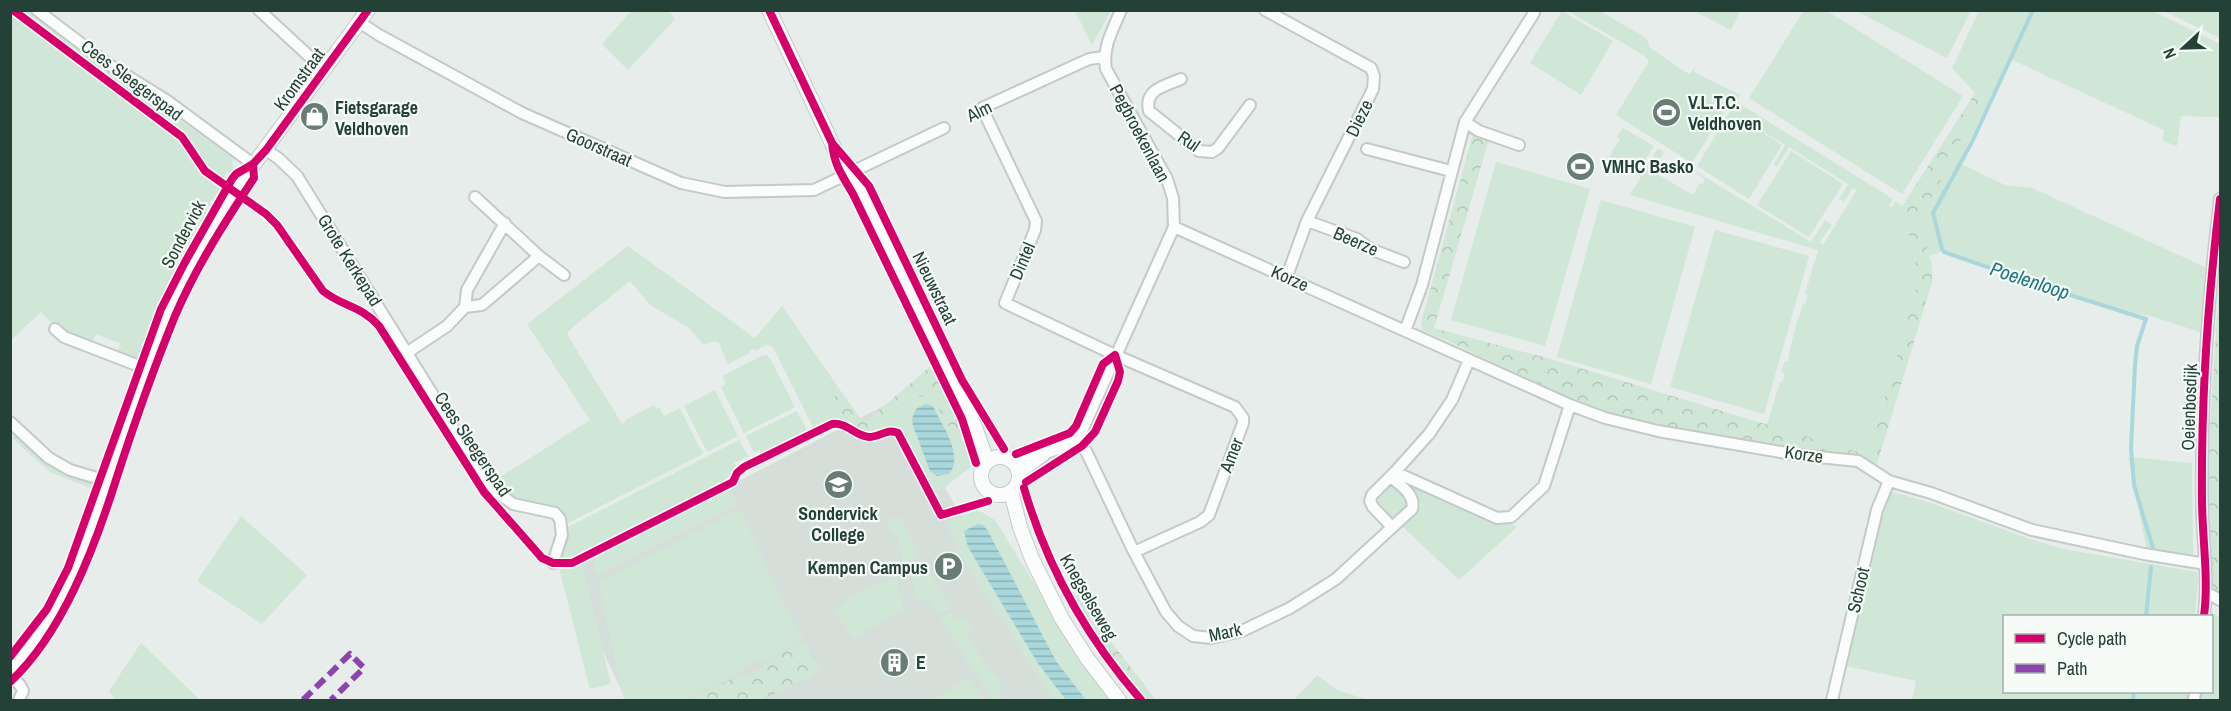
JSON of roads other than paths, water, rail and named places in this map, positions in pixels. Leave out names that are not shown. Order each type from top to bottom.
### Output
[{"type":"street","points":[[37,10],[108,64],[166,100],[253,164]]},
{"type":"street","points":[[259,10],[323,69]]},
{"type":"street","name":"Kromstraat","points":[[253,164],[266,150],[368,10]]},
{"type":"street","name":"Nieuwstraat","points":[[769,10],[839,158],[853,172],[992,459]]},
{"type":"street","points":[[1104,57],[1105,47],[1121,10]]},
{"type":"street","name":"Dieze","points":[[1265,10],[1371,68],[1374,76],[1373,89],[1307,221],[1287,276]]},
{"type":"street","points":[[1405,331],[1422,285],[1464,122],[1534,13]]},
{"type":"street","name":"Goorstraat","points":[[360,22],[379,35],[522,113],[681,183],[725,192],[785,192],[814,190],[853,172]]},
{"type":"street","name":"Alm","points":[[982,108],[1089,59],[1104,57]]},
{"type":"street","name":"Pegbroekenlaan","points":[[1076,440],[1174,226],[1173,198],[1167,179],[1106,69],[1104,57]]},
{"type":"street","points":[[1134,120],[1149,111],[1147,103],[1153,91],[1181,79]]},
{"type":"street","name":"Rul","points":[[1149,111],[1198,151],[1212,152],[1218,148],[1250,105]]},
{"type":"street","name":"Dintel","points":[[982,108],[1036,221],[1035,230],[1005,303],[1115,355]]},
{"type":"street","points":[[1464,122],[1479,131],[1519,145]]},
{"type":"street","name":"Alm","points":[[853,172],[944,128]]},
{"type":"street","points":[[1367,149],[1451,171]]},
{"type":"street","name":"Grote Kerkepad","points":[[266,150],[297,176],[490,487],[513,504],[555,513],[560,519],[562,535],[553,563]]},
{"type":"street","name":"Sondervick","points":[[10,669],[37,638],[55,612],[85,546],[169,313],[190,268],[229,199],[253,164]]},
{"type":"street","points":[[475,197],[564,275]]},
{"type":"street","name":"Oeienbosdijk","points":[[2204,615],[2207,593],[2202,499],[2207,335],[2220,199]]},
{"type":"street","name":"Beerze","points":[[1307,221],[1358,239],[1370,249],[1404,262]]},
{"type":"street","points":[[408,352],[447,326],[465,307],[467,290],[505,223]]},
{"type":"street","name":"Korze","points":[[1174,226],[1570,405],[1605,418],[1658,431],[1798,454],[1858,461],[1888,481],[1931,493],[2056,537],[2206,564]]},
{"type":"street","points":[[465,307],[482,305],[540,256]]},
{"type":"street","points":[[55,329],[64,336],[147,369]]},
{"type":"street","name":"Amer","points":[[1115,355],[1235,407],[1243,418],[1209,515],[1200,522],[1134,552]]},
{"type":"street","points":[[1392,527],[1373,507],[1370,501],[1372,495],[1429,434],[1452,400],[1469,360]]},
{"type":"street","points":[[1393,474],[1497,518],[1511,517],[1544,486],[1570,405]]},
{"type":"street","points":[[10,422],[49,459],[70,470],[107,481]]},
{"type":"street","points":[[1017,468],[1076,440]]},
{"type":"street","name":"Mark","points":[[1076,440],[1086,451],[1134,552],[1166,612],[1178,626],[1193,636],[1211,638],[1242,630],[1299,602],[1336,579],[1412,509],[1414,503],[1412,497],[1393,474]]},
{"type":"street","points":[[1010,458],[1017,468],[1019,481],[1006,494],[987,491],[983,485],[981,472],[992,459],[1010,458]]},
{"type":"street","name":"Schoot","points":[[1832,700],[1877,510],[1888,481]]},
{"type":"street","name":"Knegselseweg","points":[[1006,494],[1016,506],[1020,527],[1032,558],[1062,619],[1087,658],[1119,700]]},
{"type":"street","points":[[2207,593],[2220,600]]},
{"type":"street","points":[[10,675],[23,691],[19,700]]},
{"type":"water","points":[[925,404],[933,406],[952,446],[954,462],[949,474],[937,476],[930,471],[913,426],[912,419],[916,409]]},
{"type":"water","points":[[978,524],[983,525],[988,531],[1056,661],[1086,700],[1066,700],[1037,662],[968,547],[964,531]]},
{"type":"waterway","name":"Poelenloop","points":[[2033,10],[1972,142],[1933,213],[1944,252],[2146,319],[2137,346],[2131,448],[2134,485],[2153,548]]},
{"type":"waterway","name":"Poelenloop","points":[[2146,615],[2151,567]]},
{"type":"waterway","name":"Poelenloop","points":[[2133,700],[2134,693]]},
{"type":"place","name":"V.L.T.C. Veldhoven","points":[[1667,112]]},
{"type":"place","name":"Fietsgarage Veldhoven","points":[[314,117]]},
{"type":"place","name":"VMHC Basko","points":[[1581,166]]},
{"type":"place","name":"Sondervick College","points":[[838,484]]},
{"type":"place","name":"Kempen Campus","points":[[949,567]]},
{"type":"place","name":"E","points":[[895,662]]}]
